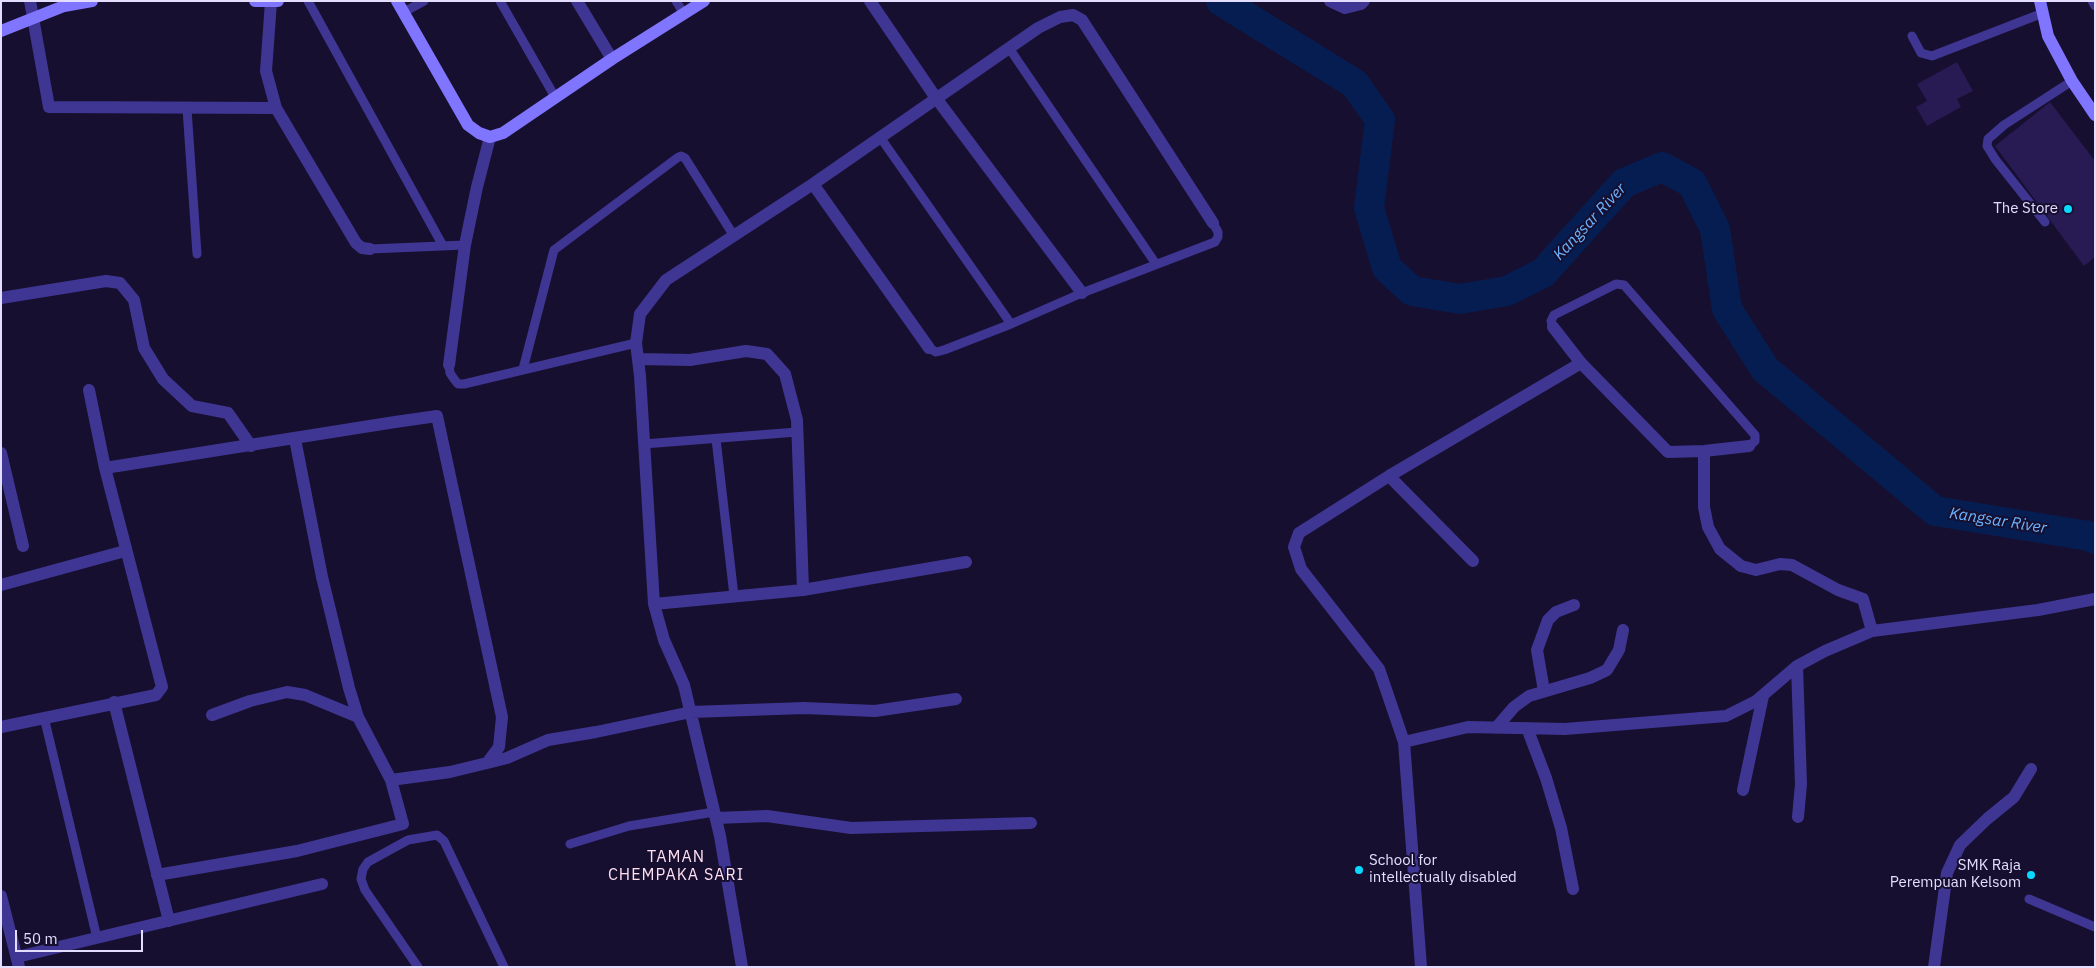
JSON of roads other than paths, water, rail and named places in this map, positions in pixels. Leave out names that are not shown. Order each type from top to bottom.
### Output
[{"type":"street","points":[[30,1],[48,107],[276,108]]},
{"type":"street","points":[[1,31],[64,6],[92,1]]},
{"type":"street","points":[[255,1],[275,2],[266,71],[276,108],[356,244],[362,248],[370,249]]},
{"type":"street","points":[[397,1],[468,125],[479,133],[490,136],[503,133],[612,59],[704,1]]},
{"type":"street","points":[[577,1],[612,59]]},
{"type":"street","points":[[870,1],[936,98],[1082,293]]},
{"type":"street","points":[[1330,1],[1345,8],[1361,4],[1364,1]]},
{"type":"street","points":[[2041,7],[2048,36],[2072,82],[2095,115]]},
{"type":"street","points":[[742,967],[715,815],[691,712],[684,685],[664,640],[654,604],[636,343],[640,314],[666,280],[813,184],[1038,28],[1060,16],[1073,15],[1082,20],[1213,223]]},
{"type":"street","points":[[449,364],[466,246],[477,187],[490,136]]},
{"type":"street","points":[[813,184],[929,348]]},
{"type":"street","points":[[1,298],[106,281],[120,283],[134,300],[144,348],[163,379],[192,406],[228,413],[251,446]]},
{"type":"street","points":[[1553,328],[1581,363],[1665,451],[1670,453],[1704,451],[1749,446]]},
{"type":"street","points":[[638,359],[690,360],[746,351],[768,354],[785,374],[796,420],[803,590]]},
{"type":"street","points":[[1421,967],[1404,742],[1379,669],[1301,569],[1294,547],[1299,532],[1389,476],[1581,363]]},
{"type":"street","points":[[1,727],[114,702],[156,695],[162,687],[160,672],[125,551],[89,390]]},
{"type":"street","points":[[105,468],[437,416],[502,717],[499,747],[487,763]]},
{"type":"street","points":[[158,875],[297,850],[403,824],[391,780],[358,717],[349,688],[322,577],[295,439]]},
{"type":"street","points":[[1704,451],[1704,508],[1708,527],[1720,549],[1741,566],[1756,570],[1780,564],[1792,565],[1838,590],[1863,599],[1872,631]]},
{"type":"street","points":[[1,453],[23,546]]},
{"type":"street","points":[[1389,476],[1473,561]]},
{"type":"street","points":[[1,585],[125,551]]},
{"type":"street","points":[[654,604],[803,590],[966,562]]},
{"type":"street","points":[[1404,742],[1468,727],[1566,729],[1726,716],[1763,696],[1797,666],[1825,651],[1872,631],[2038,610],[2095,599]]},
{"type":"street","points":[[1544,691],[1537,650],[1548,620],[1556,612],[1574,605]]},
{"type":"street","points":[[1496,728],[1514,707],[1529,696],[1590,678],[1607,670],[1620,650],[1623,630]]},
{"type":"street","points":[[1797,666],[1801,784],[1798,817]]},
{"type":"street","points":[[212,714],[250,701],[287,692],[305,695],[358,717]]},
{"type":"street","points":[[1743,790],[1763,696]]},
{"type":"street","points":[[391,780],[450,772],[507,758],[548,740],[691,712],[804,708],[875,711],[956,699]]},
{"type":"street","points":[[114,702],[169,920]]},
{"type":"street","points":[[1528,728],[1561,828],[1573,889]]},
{"type":"street","points":[[1934,967],[1947,873],[1960,845],[1987,818],[2014,797],[2031,768]]},
{"type":"street","points":[[715,815],[767,816],[851,828],[1031,823]]},
{"type":"street","points":[[1,896],[18,962],[96,938],[322,884]]},
{"type":"lane","points":[[308,1],[443,246]]},
{"type":"lane","points":[[404,12],[424,1]]},
{"type":"lane","points":[[500,1],[555,98]]},
{"type":"lane","points":[[676,1],[684,14]]},
{"type":"lane","points":[[2092,1],[2095,6]]},
{"type":"lane","points":[[1912,36],[1921,53],[1932,56],[2041,7]]},
{"type":"lane","points":[[1009,48],[1156,264]]},
{"type":"lane","points":[[2045,222],[1995,159],[1987,146],[1988,139],[2004,126],[2072,82]]},
{"type":"lane","points":[[187,109],[198,254]]},
{"type":"lane","points":[[880,137],[1011,324]]},
{"type":"lane","points":[[524,369],[554,250],[677,158],[681,156],[685,158],[734,236]]},
{"type":"lane","points":[[929,348],[936,352],[944,350],[1011,324],[1082,293],[1216,241],[1218,232],[1213,223]]},
{"type":"lane","points":[[370,249],[466,246]]},
{"type":"lane","points":[[1553,328],[1551,321],[1554,316],[1616,284],[1624,285],[1755,435],[1755,441],[1749,446]]},
{"type":"lane","points":[[449,364],[450,373],[454,379],[458,384],[464,384],[636,343]]},
{"type":"lane","points":[[644,444],[797,432]]},
{"type":"lane","points":[[716,439],[734,596]]},
{"type":"lane","points":[[44,717],[96,938]]},
{"type":"lane","points":[[570,844],[629,826],[715,815]]},
{"type":"lane","points":[[403,824],[408,840]]},
{"type":"lane","points":[[418,967],[364,890],[361,879],[363,869],[368,862],[408,840],[437,835],[444,841],[504,967]]},
{"type":"lane","points":[[2029,899],[2095,927]]},
{"type":"waterway","name":"Kangsar River","points":[[1221,1],[1355,84],[1380,120],[1369,208],[1387,268],[1412,291],[1460,299],[1507,291],[1543,273],[1624,183],[1662,167],[1692,183],[1715,229],[1727,309],[1765,369],[1935,511],[2089,536],[2095,539]]},
{"type":"place","name":"The Store","points":[[2068,209]]},
{"type":"place","name":"School for intellectually disabled","points":[[1359,870]]},
{"type":"place","name":"SMK Raja Perempuan Kelsom","points":[[2031,875]]},
{"type":"district","name":"TAMAN CHEMPAKA SARI","points":[[676,866]]}]
